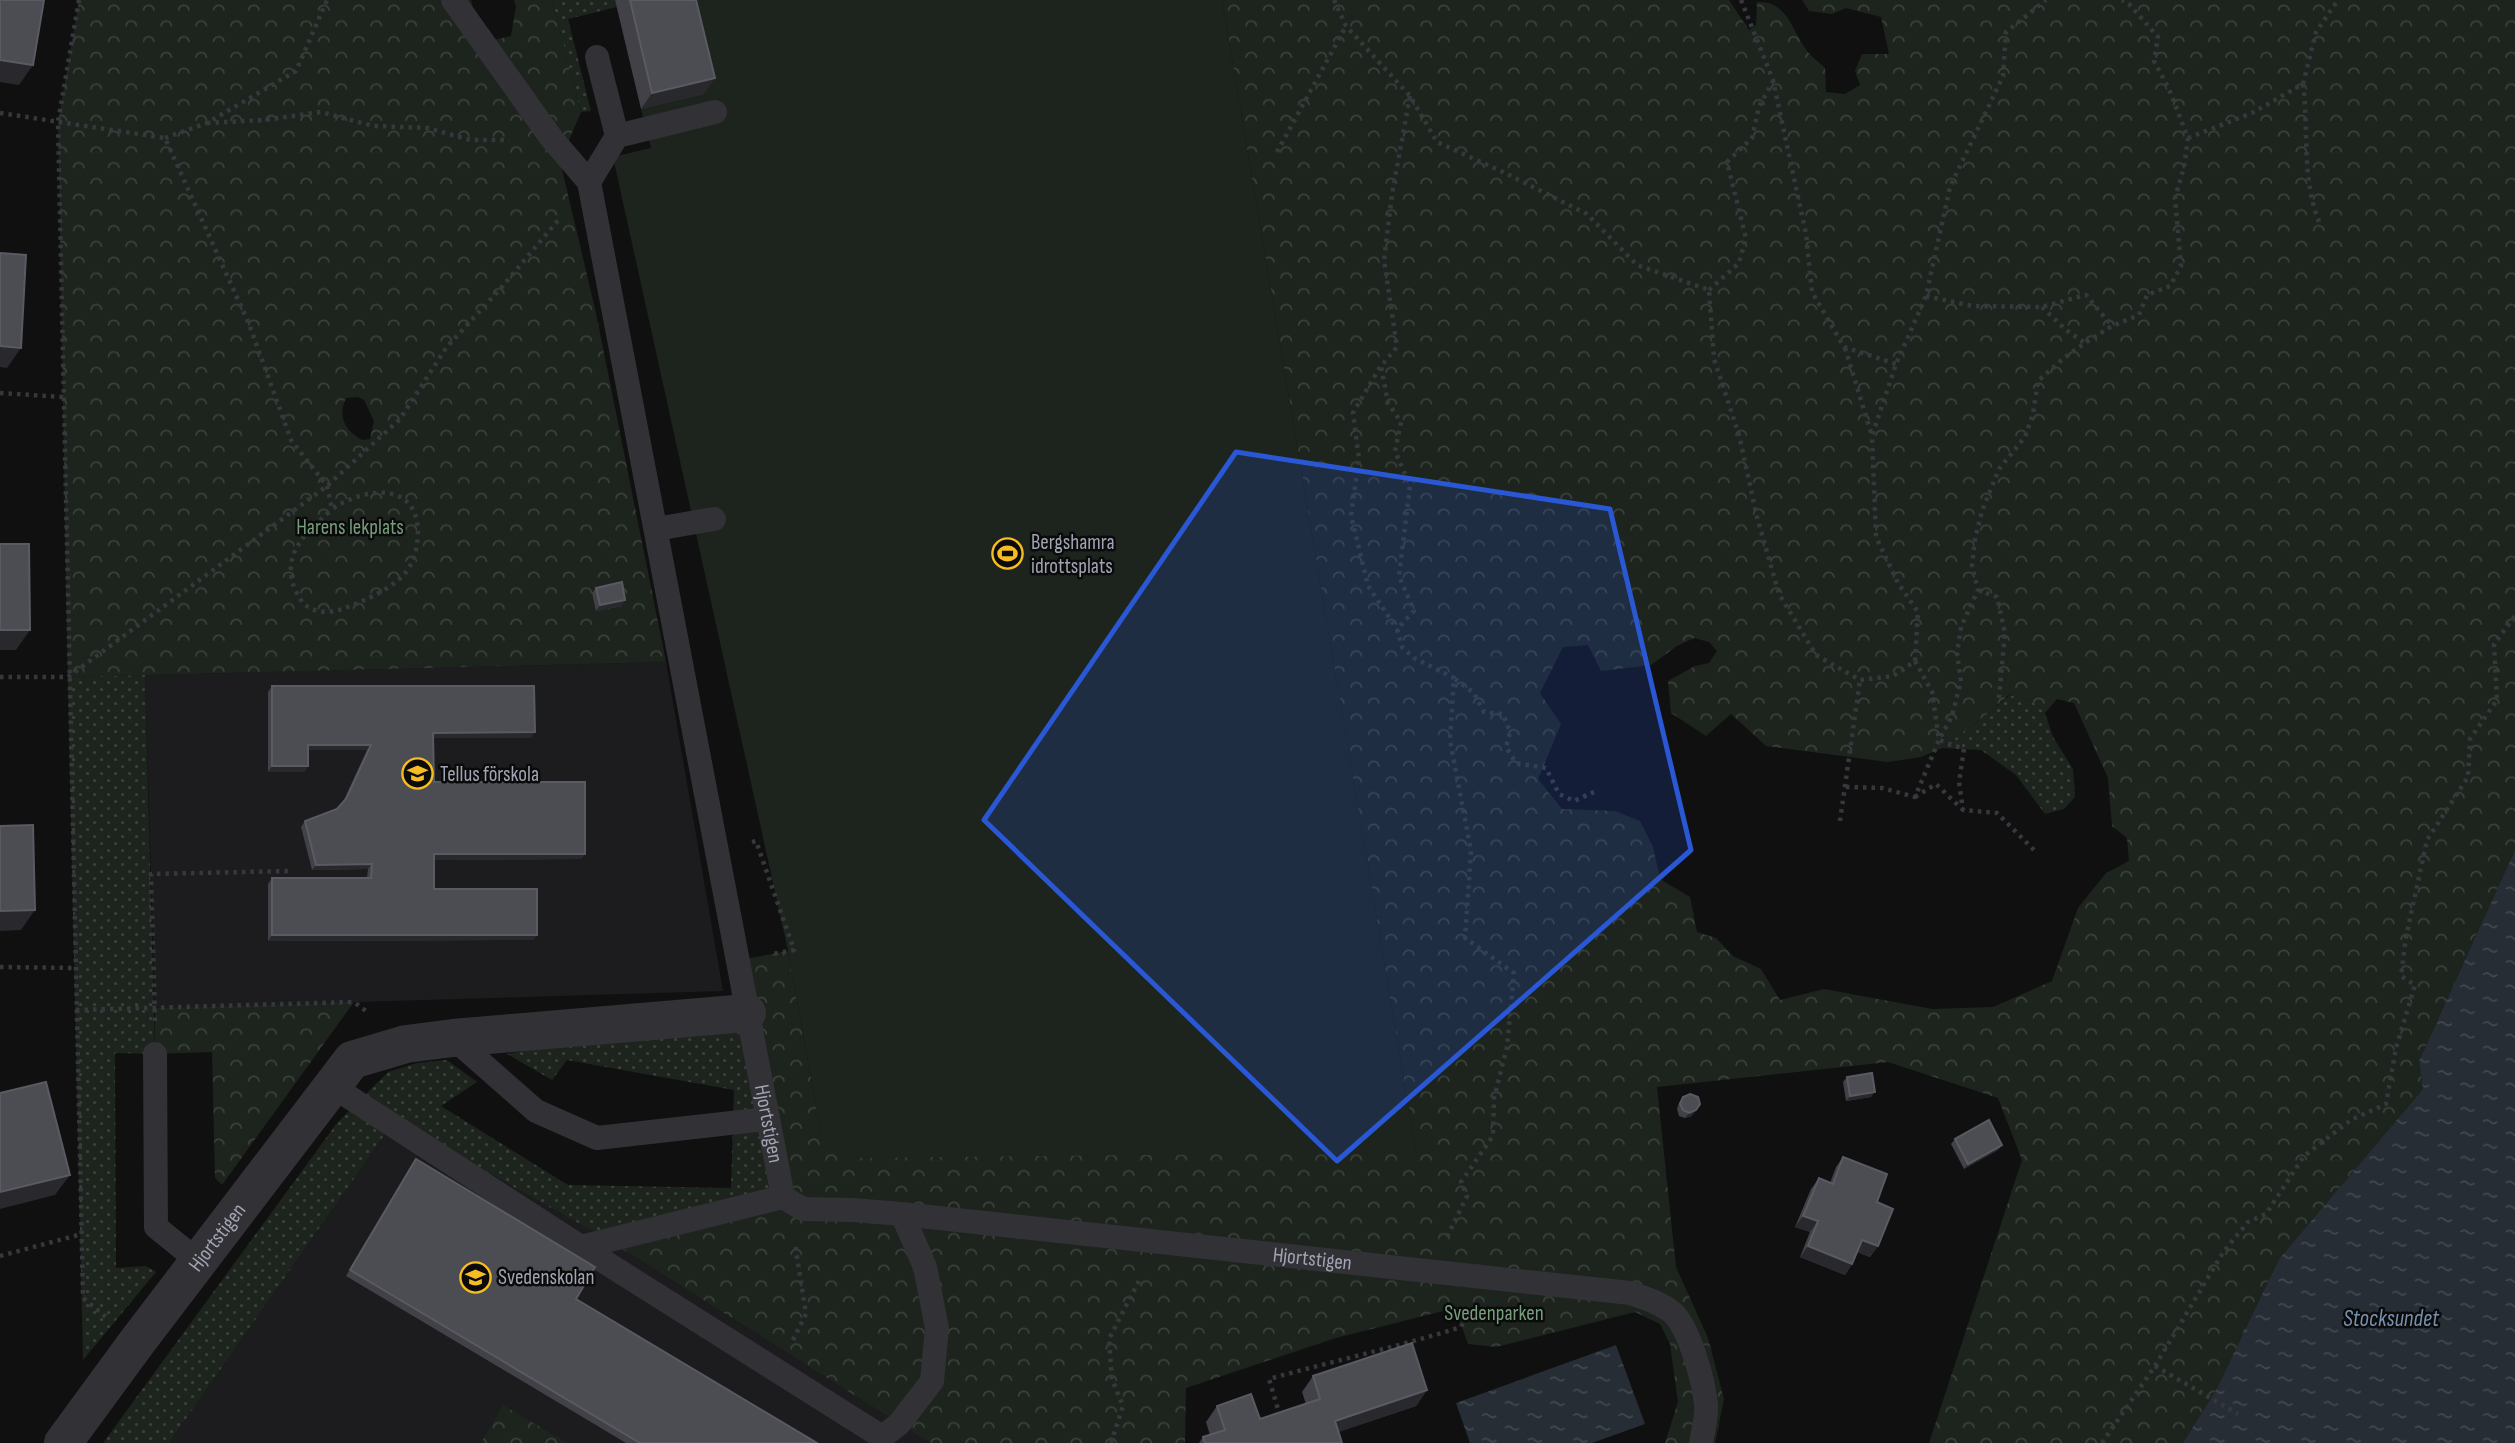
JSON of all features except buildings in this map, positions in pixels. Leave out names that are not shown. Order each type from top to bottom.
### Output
[{"type":"street","name":"Hjortstigen","points":[[63,1443],[136,1342],[352,1060],[406,1044],[453,1038],[747,1013]]},
{"type":"lane","points":[[453,0],[552,139],[589,182],[747,1013]]},
{"type":"lane","points":[[597,57],[617,136]]},
{"type":"lane","points":[[589,182],[617,136],[715,112]]},
{"type":"lane","points":[[656,528],[714,519]]},
{"type":"lane","name":"Hjortstigen","points":[[747,1013],[766,1119],[793,1203],[1630,1293],[1664,1308],[1683,1326],[1697,1365],[1706,1406],[1701,1443]]},
{"type":"lane","points":[[453,1038],[536,1111],[597,1138],[766,1119]]},
{"type":"lane","points":[[155,1054],[156,1227],[198,1261]]},
{"type":"lane","points":[[332,1086],[580,1247],[882,1437],[899,1424],[932,1381],[937,1328],[925,1267],[902,1214]]},
{"type":"lane","points":[[580,1247],[793,1203]]},
{"type":"path","points":[[79,0],[58,122],[83,1298],[136,1342]]},
{"type":"path","points":[[0,113],[165,138],[207,123],[296,71],[327,0]]},
{"type":"path","points":[[1334,0],[1346,26],[1410,96],[1437,142],[1587,214],[1637,265],[1709,290]]},
{"type":"path","points":[[1741,0],[1773,80],[1806,234],[1812,292],[1844,347],[1872,436],[1876,537],[1898,583],[1918,612],[1915,661],[1932,692],[1939,740]]},
{"type":"path","points":[[1872,436],[1896,364],[1926,296],[1950,187],[2003,76],[2006,32],[2046,0]]},
{"type":"path","points":[[1915,797],[1952,716],[1961,681],[1957,653],[1961,627],[1978,590],[1972,566],[1982,511],[1999,469],[2025,437],[2038,381],[2085,343],[2112,326],[2139,315],[2147,295],[2170,286],[2181,266],[2175,198],[2184,167],[2188,138],[2169,89],[2154,61],[2158,37],[2130,4],[2122,0]]},
{"type":"path","points":[[2320,224],[2314,210],[2306,154],[2307,117],[2303,84],[2316,32],[2338,0]]},
{"type":"path","points":[[1277,152],[1346,26]]},
{"type":"path","points":[[1709,290],[1739,263],[1746,238],[1727,162],[1752,138],[1759,107],[1773,80]]},
{"type":"path","points":[[2188,138],[2252,113],[2303,84]]},
{"type":"path","points":[[1410,96],[1392,194],[1384,260],[1397,346],[1381,366],[1353,413],[1359,459],[1351,516],[1368,586],[1397,629],[1402,647],[1414,659],[1454,678],[1474,692],[1484,712],[1503,715],[1510,732],[1506,747],[1516,763],[1546,768],[1559,794],[1574,801],[1594,792]]},
{"type":"path","points":[[207,123],[265,120],[321,112],[373,126],[428,128],[470,140],[552,139]]},
{"type":"path","points":[[165,138],[249,324],[291,440],[327,486],[332,509]]},
{"type":"path","points":[[0,677],[68,677],[327,486],[400,419],[446,348],[501,288],[589,182]]},
{"type":"path","points":[[1709,290],[1714,359],[1739,435],[1757,517],[1779,594],[1816,654],[1860,680],[1893,676],[1915,661]]},
{"type":"path","points":[[1926,296],[1972,306],[2041,307],[2086,295],[2112,326]]},
{"type":"path","points":[[2041,307],[2085,343]]},
{"type":"path","points":[[1844,347],[1896,364]]},
{"type":"path","points":[[1381,366],[1388,403],[1401,422],[1395,451],[1410,486],[1399,576],[1414,611],[1397,629]]},
{"type":"path","points":[[0,393],[63,397]]},
{"type":"path","points":[[374,491],[389,493],[412,508],[418,535],[410,568],[395,582],[352,606],[325,612],[302,602],[290,575],[290,559],[297,545],[332,509],[358,495],[374,491]]},
{"type":"path","points":[[1978,590],[1997,597],[2006,634],[1999,698]]},
{"type":"path","points":[[2102,1443],[2155,1366],[2224,1251],[2248,1222],[2266,1214],[2304,1156],[2351,1120],[2386,1104],[2396,1048],[2415,985],[2400,976],[2427,840],[2468,777],[2470,738],[2497,700],[2494,644],[2515,616]]},
{"type":"path","points":[[1431,1272],[1467,1196],[1461,1182],[1493,1136],[1494,1098],[1507,1047],[1514,973],[1465,938],[1471,851],[1450,740],[1454,678]]},
{"type":"path","points":[[1840,821],[1860,680]]},
{"type":"path","points":[[1939,740],[1964,749],[1959,782],[1963,810]]},
{"type":"path","points":[[1846,787],[1882,788],[1915,797],[1936,784],[1963,810],[1997,813],[2034,850]]},
{"type":"path","points":[[155,1054],[151,874],[291,871]]},
{"type":"path","points":[[0,967],[75,968]]},
{"type":"path","points":[[76,1010],[354,1002],[406,1044]]},
{"type":"path","points":[[774,1369],[797,1335],[806,1314],[795,1241],[793,1203]]},
{"type":"path","points":[[0,1256],[82,1234]]},
{"type":"path","points":[[1111,1443],[1123,1406],[1112,1379],[1109,1339],[1161,1243]]},
{"type":"path","points":[[1282,1424],[1269,1380],[1461,1327],[1482,1277]]},
{"type":"path","points":[[2155,1366],[2238,1414]]},
{"type":"highlighted area","points":[[1236,452],[1610,509],[1691,850],[1337,1161],[984,820]]},
{"type":"shaded area","name":"Tellus förskola","points":[[666,662],[723,991],[155,1008],[145,675]]},
{"type":"shaded area","name":"Svedenskolan","points":[[395,1120],[608,1240],[930,1443],[169,1443]]},
{"type":"green space","name":"Harens lekplats","points":[[79,0],[471,0],[475,15],[494,40],[511,36],[516,6],[514,0],[552,0],[581,112],[560,161],[596,313],[666,662],[68,677],[58,122]],"holes":[[[358,397],[364,400],[374,421],[370,439],[362,440],[347,428],[342,411],[346,398]]]},
{"type":"green space","points":[[552,0],[615,0],[617,7],[568,19],[591,111],[581,112]]},
{"type":"green space","name":"Bergshamra idrottsplats","points":[[681,0],[1222,0],[1416,1152],[857,1158],[821,1133],[788,951],[613,157],[651,148],[641,109],[704,94]]},
{"type":"green space","name":"Svedenparken","points":[[1222,0],[1729,0],[1749,30],[1756,25],[1757,2],[1767,3],[1782,11],[1807,51],[1825,68],[1826,92],[1845,94],[1860,85],[1855,71],[1862,54],[1889,54],[1881,17],[1846,8],[1832,14],[1809,11],[1802,0],[2515,0],[2515,850],[2419,1061],[2423,1089],[2279,1259],[2217,1388],[2183,1443],[1929,1443],[2022,1160],[1998,1098],[1888,1062],[1657,1087],[1676,1267],[1708,1338],[1724,1399],[1715,1443],[1665,1443],[1678,1402],[1670,1344],[1660,1324],[1635,1312],[1496,1347],[1468,1344],[1455,1308],[1336,1338],[1186,1388],[1185,1443],[930,1443],[608,1240],[783,1197],[739,960],[788,951],[821,1133],[1416,1152]],"holes":[[[1694,638],[1709,642],[1717,651],[1709,663],[1695,666],[1668,681],[1671,713],[1706,736],[1731,714],[1766,746],[1888,762],[1921,757],[1942,748],[2009,695],[2032,701],[2045,713],[2057,699],[2074,703],[2108,778],[2112,826],[2127,838],[2129,861],[2106,873],[2078,908],[2052,981],[1993,1007],[1932,1009],[1824,989],[1780,1000],[1761,969],[1733,956],[1716,938],[1697,932],[1690,897],[1660,879],[1653,847],[1640,821],[1615,811],[1562,809],[1538,779],[1561,724],[1540,693],[1563,647],[1588,645],[1601,671],[1651,665],[1677,646]]]},
{"type":"green space","points":[[145,675],[155,1054],[115,1053],[116,1268],[146,1266],[156,1272],[83,1360],[68,677]]},
{"type":"green space","points":[[2010,695],[2032,701],[2045,713],[2053,737],[2073,769],[2075,797],[2064,809],[2045,814],[2016,775],[1981,750],[1942,748]]},
{"type":"green space","points":[[354,1002],[222,1185],[215,1178],[212,1052],[155,1054],[155,1008]]},
{"type":"green space","points":[[747,1013],[783,1197],[608,1240],[395,1120],[169,1443],[103,1443],[337,1123],[388,1072],[417,1063],[447,1060],[477,1082],[441,1106],[568,1185],[731,1188],[734,1090],[567,1060],[552,1080],[507,1054]]},
{"type":"green space","points":[[503,1405],[567,1443],[481,1443]]},
{"type":"water","name":"Stocksundet","points":[[2515,850],[2515,1443],[2183,1443],[2217,1388],[2279,1259],[2423,1089],[2419,1061]]},
{"type":"water","points":[[1616,1345],[1645,1424],[1592,1443],[1470,1443],[1456,1403]]},
{"type":"place","name":"Bergshamra idrottsplats","points":[[1008,554]]},
{"type":"place","name":"Tellus förskola","points":[[417,774]]},
{"type":"place","name":"Svedenskolan","points":[[475,1277]]}]
